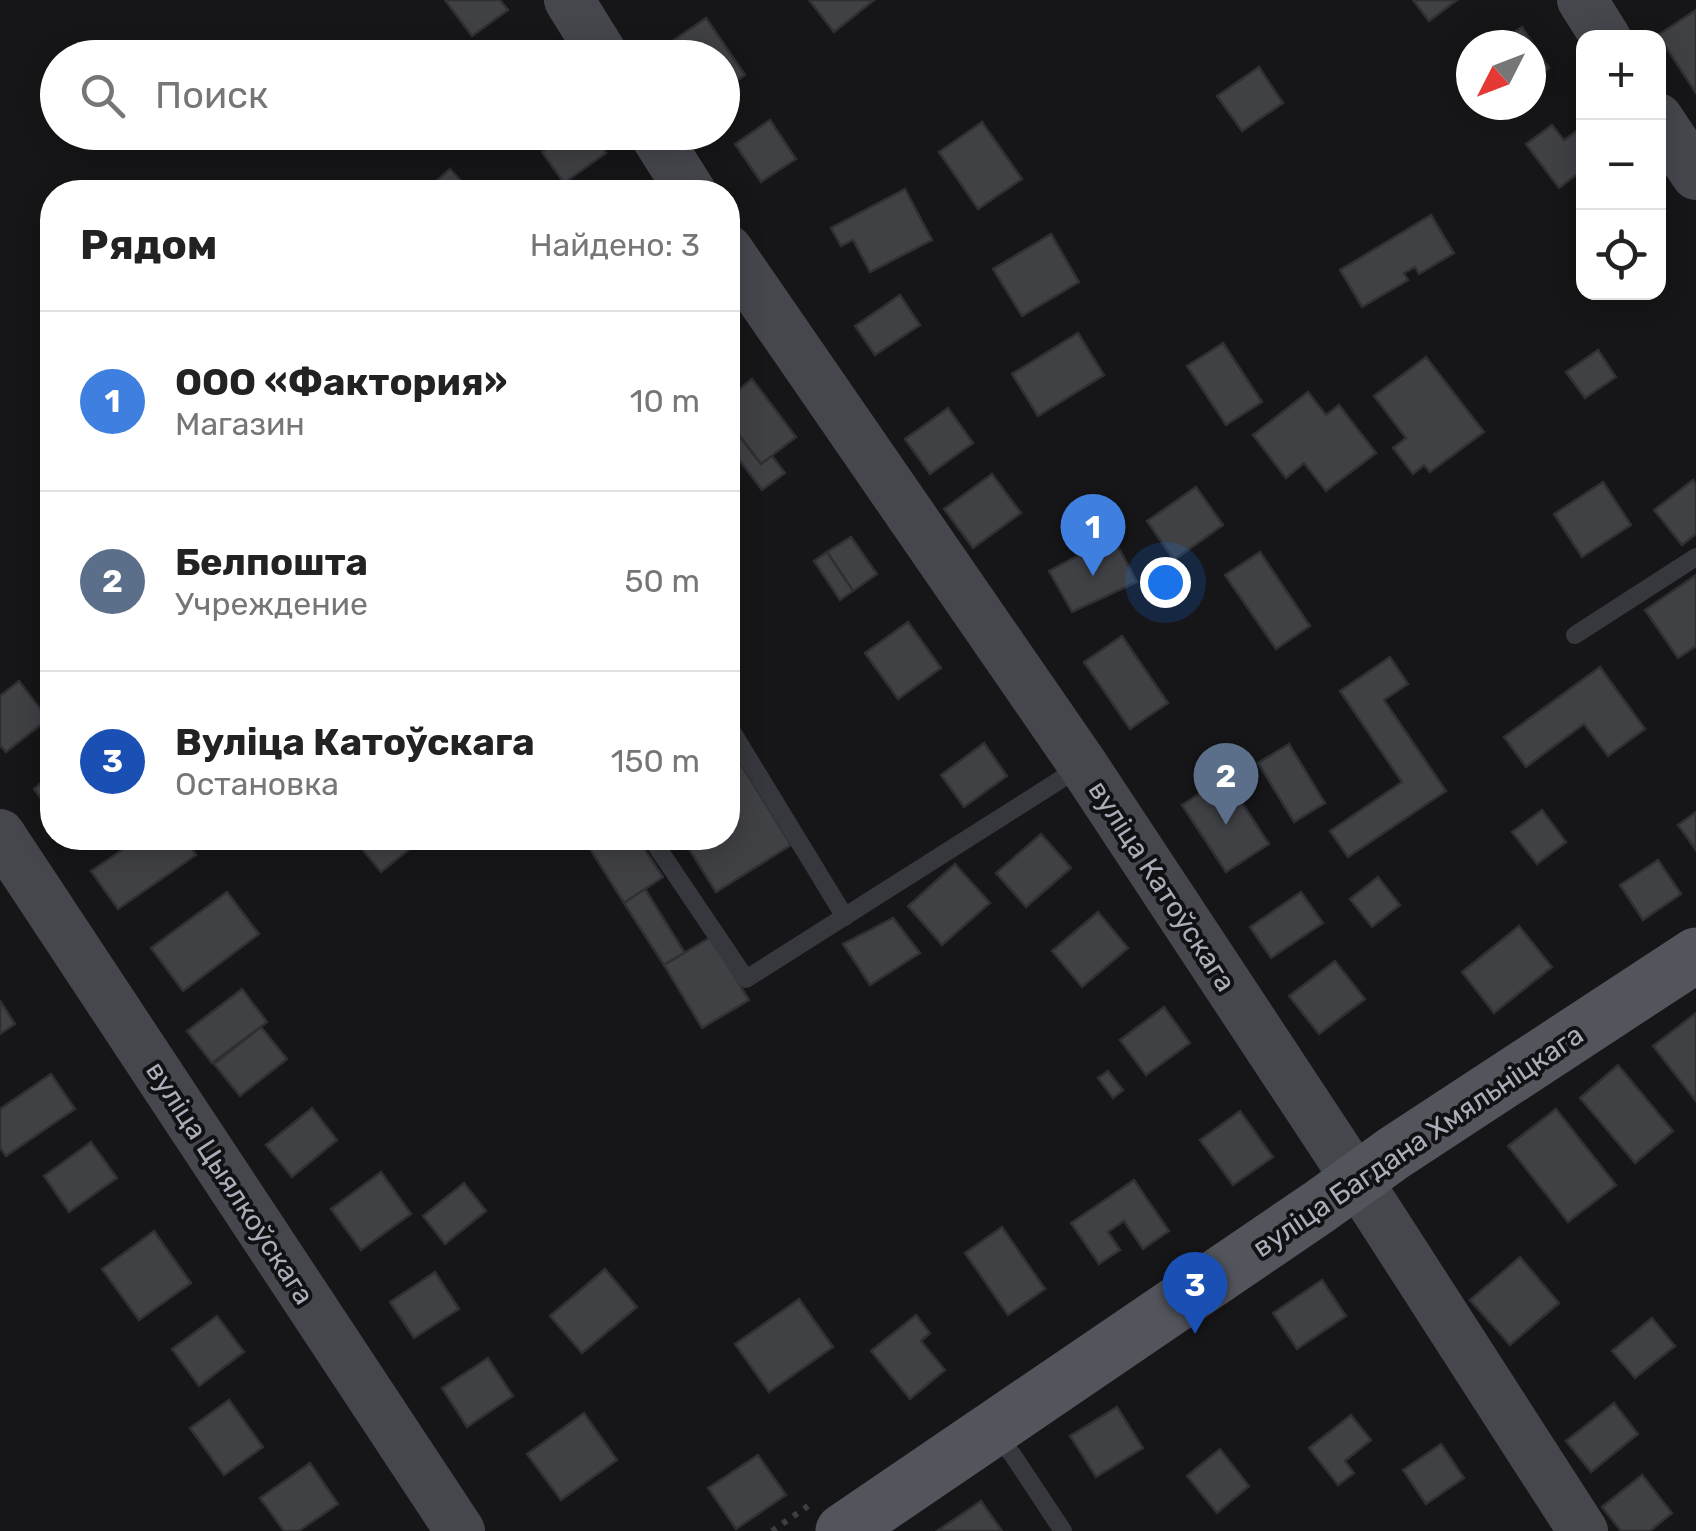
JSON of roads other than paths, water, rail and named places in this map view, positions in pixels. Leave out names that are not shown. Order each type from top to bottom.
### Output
[{"type":"main road","name":"вуліца Багдана Хмяльніцкага","points":[[832,1514],[990,1432],[1394,1153],[1696,955]]},
{"type":"street","points":[[569,0],[594,40]]},
{"type":"street","points":[[1582,0],[1601,30]]},
{"type":"street","points":[[1659,120],[1696,175]]},
{"type":"street","points":[[664,150],[683,180]]},
{"type":"street","name":"вуліца Катоўскага","points":[[740,267],[1082,765],[1583,1531]]},
{"type":"street","name":"вуліца Цыялкоўскага","points":[[0,834],[460,1531]]},
{"type":"lane","points":[[1574,635],[1696,557]]},
{"type":"lane","points":[[740,745],[845,916]]},
{"type":"lane","points":[[660,850],[746,979],[1082,765]]},
{"type":"lane","points":[[990,1432],[1012,1454],[1063,1531]]},
{"type":"place","name":"ООО «Фактория»","points":[[1093,576]]},
{"type":"place","name":"Белпошта","points":[[1226,825]]},
{"type":"place","name":"Вуліца Катоўскага","points":[[1195,1334]]}]
